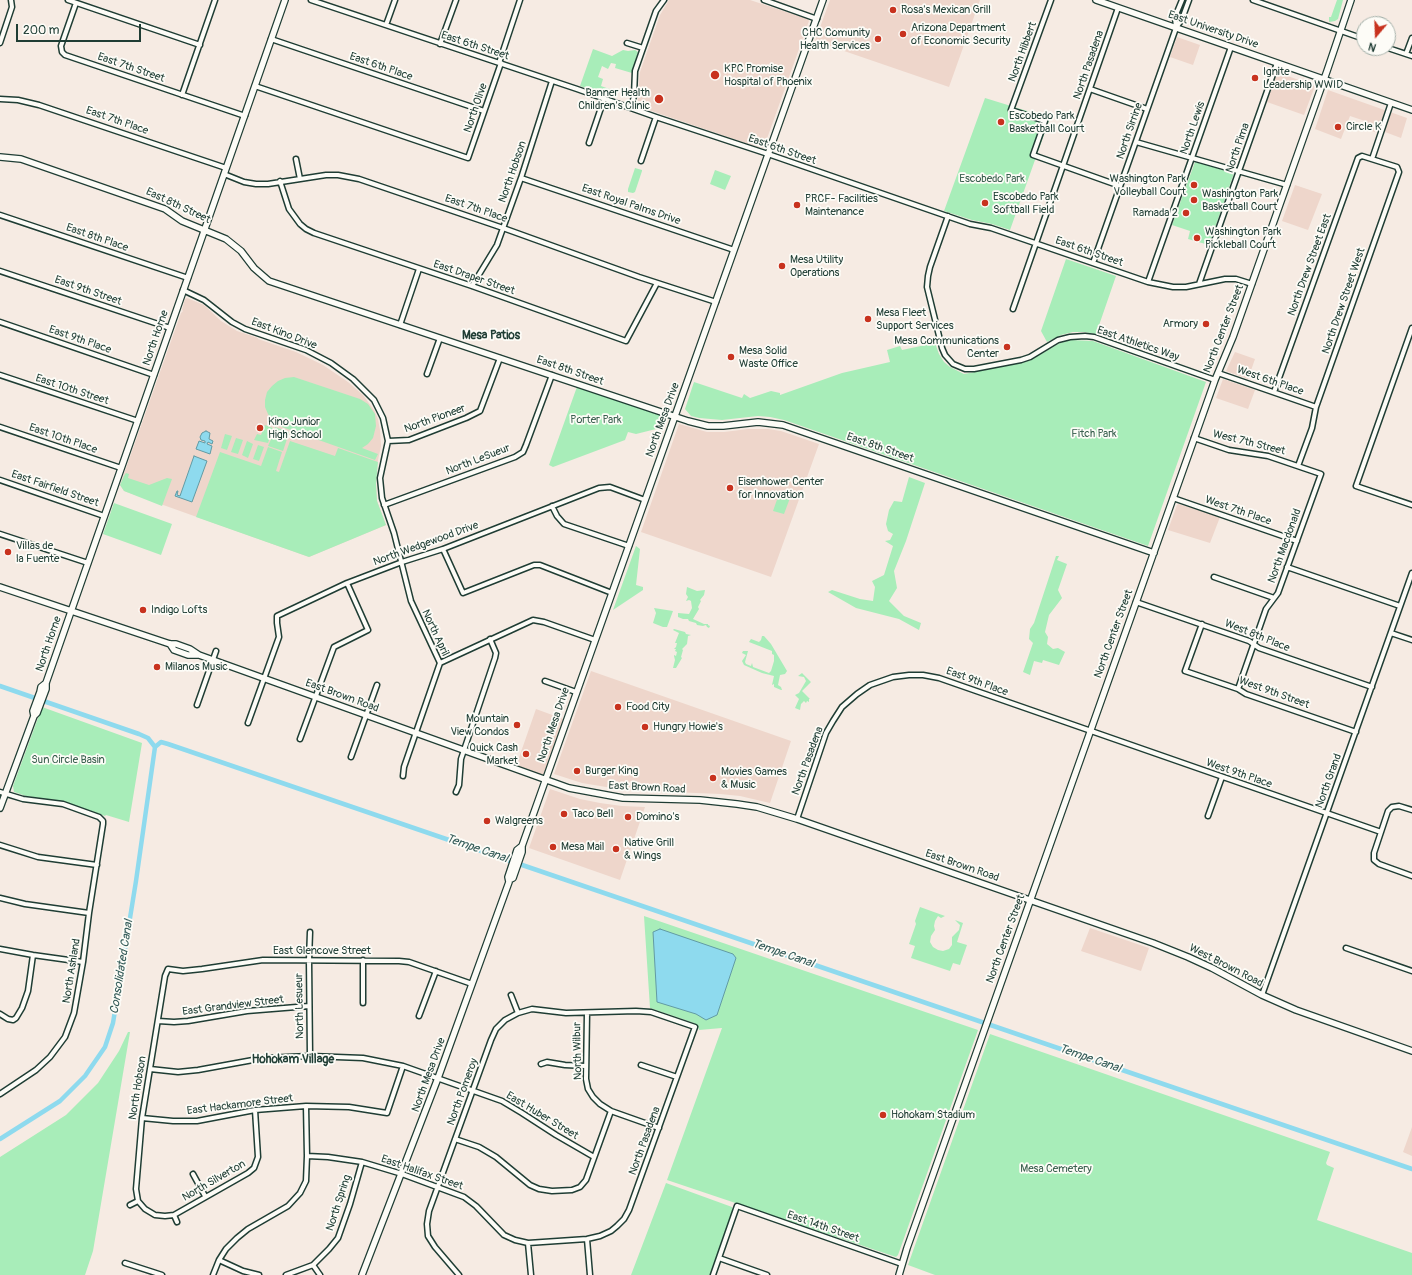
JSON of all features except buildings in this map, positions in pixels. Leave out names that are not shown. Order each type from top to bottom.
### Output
[{"type":"street","points":[[0,43],[12,7],[11,0]]},
{"type":"street","points":[[68,0],[200,45]]},
{"type":"street","points":[[182,95],[215,0]]},
{"type":"street","name":"North Horne","points":[[0,808],[3,793],[34,716],[37,713],[41,695],[46,689],[46,683],[71,610],[285,0]]},
{"type":"street","name":"East 6th Street","points":[[310,0],[500,63],[970,224],[992,228],[1148,282],[1173,287],[1186,287],[1236,279],[1252,284]]},
{"type":"street","points":[[386,25],[395,0]]},
{"type":"street","points":[[440,44],[456,0]]},
{"type":"street","name":"North Olive","points":[[255,86],[468,158],[520,0]]},
{"type":"street","points":[[631,108],[634,96],[636,71],[643,48],[656,11],[664,0]]},
{"type":"street","points":[[764,0],[817,19]]},
{"type":"street","name":"North Mesa Drive","points":[[362,1275],[438,1078],[509,880],[513,878],[517,858],[522,852],[522,846],[576,692],[823,0]]},
{"type":"street","name":"North Hibbert","points":[[1051,0],[1012,110],[1045,121],[1033,155],[1063,166]]},
{"type":"street","points":[[1176,28],[1175,17],[1182,0]]},
{"type":"street","points":[[1176,28],[1182,19],[1189,0]]},
{"type":"street","points":[[1253,0],[1356,36]]},
{"type":"street","name":"North Center Street","points":[[899,1275],[909,1241],[984,1029],[1194,438],[1252,284],[1351,0]]},
{"type":"street","name":"East University Drive","points":[[1100,1],[1412,110]]},
{"type":"street","name":"East 7th Street","points":[[76,3],[61,46],[63,54],[245,116]]},
{"type":"street","name":"North Pasadena","points":[[1013,309],[1118,8]]},
{"type":"street","name":"North Sirrine","points":[[1093,263],[1176,28]]},
{"type":"street","points":[[1406,54],[1412,38]]},
{"type":"street","name":"East 6th Place","points":[[271,39],[484,111]]},
{"type":"street","points":[[627,43],[643,48]]},
{"type":"street","name":"North Lewis","points":[[1148,282],[1231,47]]},
{"type":"street","points":[[1396,51],[1412,56]]},
{"type":"street","name":"North Pima","points":[[1199,284],[1277,63]]},
{"type":"street","name":"North Hobson","points":[[472,286],[497,245],[504,228],[552,81]]},
{"type":"street","points":[[1090,89],[1148,109]]},
{"type":"street","name":"East 7th Place","points":[[0,99],[18,100],[39,105],[226,168]]},
{"type":"street","points":[[589,143],[604,99]]},
{"type":"street","points":[[1372,159],[1391,103]]},
{"type":"street","points":[[642,161],[656,117]]},
{"type":"street","points":[[1136,142],[1287,185]]},
{"type":"street","name":"North Drew Street East","points":[[1274,392],[1358,158],[1362,156],[1372,159]]},
{"type":"street","name":"East 8th Street","points":[[0,157],[21,159],[165,209],[182,222],[226,239],[234,245],[254,268],[269,281],[675,417],[708,426],[758,422],[783,425],[1154,553]]},
{"type":"street","points":[[296,159],[300,179]]},
{"type":"street","name":"North Drew Street West","points":[[1298,466],[1312,428],[1316,407],[1399,172],[1397,168],[1372,159]]},
{"type":"street","points":[[1063,166],[1120,186]]},
{"type":"street","name":"East 7th Place","points":[[224,174],[244,182],[256,184],[268,184],[326,175],[359,179],[504,228],[657,283],[716,302]]},
{"type":"street","name":"East Royal Palms Drive","points":[[521,178],[734,250]]},
{"type":"street","name":"East Draper Street","points":[[280,181],[289,209],[300,224],[306,229],[322,237],[472,286],[626,341],[657,283]]},
{"type":"street","name":"East 8th Place","points":[[0,215],[188,278]]},
{"type":"street","name":"East Athletics Way","points":[[948,216],[930,266],[928,287],[942,348],[945,355],[953,364],[965,369],[974,369],[1021,360],[1030,357],[1058,340],[1070,337],[1085,336],[1094,337],[1215,380]]},
{"type":"street","points":[[400,325],[419,269]]},
{"type":"street","name":"East 9th Street","points":[[0,271],[170,328]]},
{"type":"street","name":"East Kino Drive","points":[[183,290],[204,300],[232,322],[245,329],[306,350],[331,363],[353,379],[374,400],[383,418],[388,441],[380,478],[382,498],[402,562]]},
{"type":"street","name":"East 9th Place","points":[[0,322],[154,375]]},
{"type":"street","points":[[1412,328],[1356,486],[1412,505]]},
{"type":"street","points":[[427,374],[440,338]]},
{"type":"street","name":"North Pioneer","points":[[388,441],[409,440],[480,411],[500,358]]},
{"type":"street","name":"West 6th Place","points":[[1218,373],[1316,407]]},
{"type":"street","name":"East 10th Street","points":[[0,375],[138,421]]},
{"type":"street","name":"North LeSueur","points":[[384,505],[523,452],[552,375]]},
{"type":"street","name":"East 10th Place","points":[[0,427],[121,468]]},
{"type":"street","name":"West 7th Street","points":[[1194,438],[1229,450],[1268,456],[1321,474]]},
{"type":"street","name":"North Macdonald","points":[[1238,690],[1266,609],[1278,593],[1321,474]]},
{"type":"street","name":"East Fairfield Street","points":[[0,480],[104,516]]},
{"type":"street","name":"North Wedgewood Drive","points":[[264,678],[279,637],[277,616],[347,583],[599,488],[610,488],[645,500]]},
{"type":"street","name":"West 7th Place","points":[[1173,498],[1297,541]]},
{"type":"street","points":[[552,506],[556,516],[564,524],[629,546]]},
{"type":"street","points":[[0,534],[88,563]]},
{"type":"street","points":[[443,548],[462,593],[534,565],[540,565],[612,592]]},
{"type":"street","name":"North April","points":[[402,562],[411,601],[440,663],[404,767],[403,776]]},
{"type":"street","points":[[1287,567],[1400,606]]},
{"type":"street","name":"North Grand","points":[[1262,995],[1412,573]]},
{"type":"street","points":[[1214,577],[1274,598]]},
{"type":"street","points":[[300,739],[334,647],[368,630],[347,583]]},
{"type":"street","name":"East Brown Road","points":[[0,587],[170,644],[176,644],[212,660],[545,780],[583,791],[614,797],[723,802],[756,807],[796,819],[1030,901]]},
{"type":"street","name":"West 8th Place","points":[[1136,602],[1202,624],[1249,641],[1259,648],[1372,687]]},
{"type":"street","points":[[440,663],[533,620],[544,622],[595,640]]},
{"type":"street","name":"West 9th Street","points":[[1202,624],[1185,671],[1356,732]]},
{"type":"street","points":[[1391,633],[1412,640]]},
{"type":"street","points":[[456,792],[463,750],[495,658],[496,653],[490,639]]},
{"type":"street","points":[[197,705],[216,651]]},
{"type":"street","name":"East 9th Place","points":[[857,694],[870,685],[882,680],[909,675],[923,675],[939,678],[1090,732]]},
{"type":"street","points":[[248,723],[264,678]]},
{"type":"street","points":[[545,681],[576,692]]},
{"type":"street","points":[[351,757],[377,684]]},
{"type":"street","name":"North Pasadena","points":[[796,819],[826,733],[842,707],[857,694]]},
{"type":"street","name":"West 9th Place","points":[[1090,732],[1381,832]]},
{"type":"street","points":[[1208,816],[1222,777]]},
{"type":"street","name":"North Ashland","points":[[2,1093],[36,1070],[50,1057],[65,1038],[74,1013],[83,962],[103,821],[99,816],[63,804],[31,800],[3,793]]},
{"type":"street","points":[[1412,810],[1399,806],[1392,807],[1388,811],[1374,853],[1374,860],[1379,864],[1412,876]]},
{"type":"street","points":[[0,845],[38,857],[97,865]]},
{"type":"street","points":[[0,898],[25,904],[89,913]]},
{"type":"street","name":"West Brown Road","points":[[1030,901],[1153,943],[1188,957],[1262,995],[1296,1010],[1412,1051]]},
{"type":"street","name":"North Lesueur","points":[[310,932],[308,960],[310,1056]]},
{"type":"street","points":[[1346,948],[1412,971]]},
{"type":"street","points":[[0,949],[83,962]]},
{"type":"street","points":[[0,1014],[12,1020],[16,1018],[22,1008],[28,991],[33,955]]},
{"type":"street","name":"East Glencove Street","points":[[168,969],[183,971],[263,960],[363,960],[409,962],[472,984]]},
{"type":"street","points":[[363,960],[363,1003]]},
{"type":"street","name":"North Hobson","points":[[138,1201],[136,1189],[142,1118],[165,976],[168,969]]},
{"type":"street","points":[[419,1016],[436,971]]},
{"type":"street","points":[[511,995],[518,1013],[532,1009],[566,1013],[587,1013]]},
{"type":"street","name":"East Grandview Street","points":[[158,1021],[188,1021],[247,1011],[309,1006]]},
{"type":"street","name":"North Pasadena","points":[[587,1013],[636,1011],[651,1012],[695,1027],[630,1210],[624,1219],[611,1231],[600,1236],[587,1239]]},
{"type":"street","name":"North Pomeroy","points":[[458,1275],[428,1236],[427,1224],[429,1211],[491,1040],[496,1029],[505,1020],[518,1013]]},
{"type":"street","name":"North Wilbur","points":[[587,1013],[585,1066],[588,1089],[600,1104],[611,1111]]},
{"type":"street","name":"East Huber Street","points":[[150,1069],[178,1072],[198,1070],[264,1058],[310,1056],[363,1058],[403,1066],[502,1101],[556,1135],[594,1156]]},
{"type":"street","points":[[541,1064],[547,1062],[585,1066]]},
{"type":"street","points":[[641,1065],[677,1077]]},
{"type":"street","name":"East Hackamore Street","points":[[142,1118],[173,1121],[197,1121],[255,1110],[306,1106],[349,1107],[387,1113],[403,1066]]},
{"type":"street","points":[[0,1088],[2,1093]]},
{"type":"street","points":[[214,1275],[219,1260],[236,1238],[288,1206],[300,1193],[306,1181],[306,1106]]},
{"type":"street","name":"North Silverton","points":[[138,1201],[145,1209],[155,1214],[165,1216],[174,1214],[248,1173],[254,1168],[258,1156],[255,1110]]},
{"type":"street","points":[[455,1139],[479,1148],[496,1157],[530,1185],[539,1189],[552,1191],[572,1190],[580,1187],[586,1180],[611,1111],[659,1128]]},
{"type":"street","name":"East Halifax Street","points":[[307,1156],[328,1157],[362,1162],[402,1174],[464,1197],[476,1206],[504,1235],[515,1240],[528,1243],[587,1239]]},
{"type":"street","name":"North Spring","points":[[313,1265],[329,1249],[340,1233],[362,1162]]},
{"type":"street","points":[[193,1174],[205,1196]]},
{"type":"street","points":[[130,1205],[138,1201]]},
{"type":"street","name":"East 14th Street","points":[[719,1258],[737,1206],[902,1264]]},
{"type":"street","name":"North Silverton","points":[[174,1214],[177,1222]]},
{"type":"street","points":[[587,1239],[590,1275]]},
{"type":"street","points":[[528,1243],[531,1275]]},
{"type":"street","points":[[713,1275],[719,1258],[766,1275]]},
{"type":"street","points":[[219,1260],[243,1271],[259,1275]]},
{"type":"street","points":[[125,1262],[162,1275]]},
{"type":"street","points":[[286,1275],[313,1265],[320,1275]]},
{"type":"shaded area","name":"KPC Promise Hospital of Phoenix","points":[[669,0],[750,0],[808,19],[809,21],[764,147],[760,148],[637,106],[640,72],[660,15]]},
{"type":"shaded area","points":[[830,0],[980,0],[949,87],[815,41]]},
{"type":"shaded area","points":[[1177,37],[1200,45],[1193,65],[1170,57]]},
{"type":"shaded area","points":[[1277,72],[1315,86],[1304,115],[1267,102]]},
{"type":"shaded area","points":[[1328,90],[1407,118],[1401,138],[1377,129],[1375,132],[1362,128],[1365,121],[1350,116],[1341,139],[1315,129]]},
{"type":"shaded area","points":[[1295,185],[1322,194],[1308,230],[1282,221]]},
{"type":"shaded area","name":"Kino Junior High School","points":[[187,298],[204,305],[221,321],[237,331],[296,352],[323,365],[348,382],[363,395],[374,410],[378,419],[380,430],[381,446],[376,470],[377,501],[386,525],[309,557],[124,491],[120,485],[183,311],[185,299]]},
{"type":"shaded area","points":[[1235,352],[1255,359],[1248,379],[1226,371]]},
{"type":"shaded area","points":[[1223,379],[1255,390],[1248,409],[1216,398]]},
{"type":"shaded area","name":"Eisenhower Center for Innovation","points":[[679,424],[707,432],[768,429],[781,431],[819,444],[771,577],[641,532]]},
{"type":"shaded area","points":[[1179,504],[1220,517],[1210,543],[1168,530],[1177,505]]},
{"type":"shaded area","points":[[591,671],[791,741],[770,803],[740,796],[720,794],[624,790],[582,783],[554,774]]},
{"type":"shaded area","points":[[536,709],[566,720],[545,780],[515,769]]},
{"type":"shaded area","points":[[550,789],[580,799],[600,803],[645,807],[620,880],[529,848]]},
{"type":"shaded area","points":[[1090,928],[1149,948],[1141,971],[1081,951]]},
{"type":"shaded area","points":[[1412,1127],[1412,1156],[1403,1152]]},
{"type":"green space","points":[[1337,0],[1343,0],[1338,19],[1329,22],[1329,17],[1331,17]]},
{"type":"green space","points":[[593,49],[612,56],[623,50],[635,50],[638,52],[632,73],[615,68],[616,64],[611,63],[608,69],[602,66],[598,77],[603,79],[601,86],[612,90],[609,96],[580,86]]},
{"type":"green space","name":"Escobedo Park","points":[[985,98],[1050,118],[1010,230],[944,211]]},
{"type":"green space","points":[[1195,162],[1234,173],[1209,245],[1188,239],[1190,231],[1172,225]]},
{"type":"green space","points":[[635,168],[642,171],[635,192],[633,193],[628,192],[628,189]]},
{"type":"green space","points":[[715,170],[731,176],[725,190],[710,184]]},
{"type":"green space","points":[[1066,259],[1116,276],[1096,334],[1073,332],[1061,335],[1047,342],[1041,331]]},
{"type":"green space","name":"Fitch Park","points":[[1071,340],[1093,341],[1206,382],[1148,546],[784,420],[758,416],[722,420],[699,418],[691,416],[685,409],[694,382],[742,398],[744,394],[750,398],[771,391],[780,393],[780,395],[842,373],[890,362],[887,350],[900,346],[902,350],[935,343],[944,362],[950,367],[964,374],[1022,363],[1031,360],[1060,343]]},
{"type":"green space","points":[[294,377],[360,399],[368,404],[375,414],[376,426],[373,438],[362,448],[378,454],[375,460],[282,427],[272,421],[265,407],[267,392],[278,381],[285,378]]},
{"type":"green space","name":"Porter Park","points":[[578,384],[668,415],[664,427],[636,434],[628,432],[625,440],[553,467],[549,465]]},
{"type":"green space","points":[[265,425],[273,428],[268,443],[254,440],[257,434],[261,435]]},
{"type":"green space","points":[[275,427],[289,432],[286,442],[272,437]]},
{"type":"green space","points":[[225,434],[232,436],[227,450],[221,448]]},
{"type":"green space","points":[[272,437],[286,442],[283,451],[268,446]]},
{"type":"green space","points":[[236,438],[243,440],[238,454],[231,452]]},
{"type":"green space","points":[[247,441],[253,444],[248,458],[242,455]]},
{"type":"green space","points":[[290,441],[335,456],[338,448],[378,462],[376,484],[377,501],[386,525],[309,557],[196,517],[220,452],[261,466],[268,447],[282,452],[276,471],[279,472]]},
{"type":"green space","points":[[258,445],[264,447],[259,461],[253,459]]},
{"type":"green space","points":[[126,473],[129,474],[128,478],[149,485],[167,478],[172,479],[162,506],[124,491],[120,485]]},
{"type":"green space","points":[[909,477],[925,483],[906,541],[894,571],[897,588],[889,601],[904,616],[921,623],[919,630],[899,619],[856,608],[828,592],[832,590],[860,599],[873,601],[875,587],[872,581],[884,575],[893,546],[885,541],[890,540],[893,534],[888,531],[886,524],[889,510],[894,501],[902,502]]},
{"type":"green space","points":[[779,494],[790,498],[784,514],[773,511]]},
{"type":"green space","points":[[114,503],[172,524],[161,555],[103,534]]},
{"type":"green space","points":[[636,546],[640,549],[636,585],[643,587],[643,590],[613,610]]},
{"type":"green space","points":[[1056,556],[1059,556],[1057,560],[1067,564],[1058,590],[1062,598],[1049,615],[1045,632],[1048,637],[1047,644],[1053,649],[1058,648],[1065,652],[1059,665],[1043,660],[1042,663],[1034,661],[1030,675],[1023,672],[1033,643],[1029,639],[1030,629],[1034,623]]},
{"type":"green space","points":[[687,587],[697,591],[705,590],[704,595],[700,600],[701,601],[698,607],[699,609],[693,619],[704,624],[708,624],[710,626],[709,628],[706,625],[697,625],[688,619],[678,617],[678,613],[689,614],[692,608],[691,601],[686,601],[688,597],[686,594]]},
{"type":"green space","points":[[654,608],[673,611],[667,627],[653,623],[656,613]]},
{"type":"green space","points":[[674,629],[691,635],[688,636],[687,644],[682,649],[682,658],[676,668],[673,668],[675,660],[674,655],[676,656],[677,652],[675,651],[676,649],[674,649],[676,647],[677,643],[675,643],[679,633],[673,630]]},
{"type":"green space","points":[[762,636],[764,636],[771,644],[787,671],[785,674],[780,675],[778,685],[782,690],[774,687],[774,684],[772,685],[774,676],[762,673],[744,665],[742,661],[746,655],[742,653],[743,651],[748,651],[745,662],[746,664],[751,666],[752,663],[753,667],[769,673],[771,671],[774,661],[772,651],[749,642],[751,639],[759,642]]},
{"type":"green space","points":[[802,673],[811,682],[802,691],[810,699],[809,702],[807,701],[806,703],[804,701],[801,704],[800,710],[795,708],[799,699],[795,695],[799,693],[806,681],[804,677],[798,676]]},
{"type":"green space","name":"Sun Circle Basin","points":[[42,707],[142,743],[129,822],[106,815],[105,816],[61,801],[26,796],[14,792],[13,786]]},
{"type":"green space","points":[[920,907],[945,916],[941,918],[938,916],[935,921],[935,930],[931,936],[930,942],[933,947],[938,950],[943,951],[949,949],[952,945],[952,937],[959,930],[960,925],[955,920],[963,923],[957,942],[967,945],[960,965],[953,963],[950,971],[911,958],[915,946],[909,944]]},
{"type":"green space","points":[[644,916],[978,1030],[898,1255],[896,1257],[667,1180],[722,1028],[699,1030],[698,1026],[694,1023],[650,1008]]},
{"type":"green space","points":[[128,1032],[130,1032],[93,1251],[85,1275],[0,1275],[0,1157],[66,1115],[98,1083],[119,1051]]},
{"type":"green space","name":"Mesa Cemetery","points":[[990,1034],[1330,1152],[1326,1163],[1334,1168],[1317,1220],[1412,1253],[1412,1275],[935,1275],[908,1265]]},
{"type":"green space","points":[[666,1183],[732,1207],[733,1211],[710,1275],[631,1275]]},
{"type":"water","points":[[206,431],[210,433],[209,439],[213,441],[212,444],[208,442],[207,444],[212,446],[210,454],[196,449],[199,441],[205,443],[205,441],[201,440],[200,437],[202,433]]},
{"type":"water","points":[[194,456],[207,461],[192,502],[175,496],[178,491],[177,495],[180,496]]},
{"type":"water","points":[[660,929],[733,954],[736,958],[717,1015],[706,1020],[696,1014],[657,1002],[653,932]]},
{"type":"waterway","points":[[0,686],[139,734],[148,738],[155,747]]},
{"type":"waterway","name":"Tempe Canal","points":[[155,747],[161,742],[168,744],[1412,1169]]},
{"type":"waterway","name":"Consolidated Canal","points":[[0,1139],[60,1101],[85,1076],[105,1047],[113,1023],[136,881],[155,747]]},
{"type":"place","name":"Rosa's Mexican Grill","points":[[893,10]]},
{"type":"place","name":"Arizona Department of Economic Security","points":[[903,34]]},
{"type":"place","name":"CHC Comunity Health Services","points":[[878,39]]},
{"type":"place","name":"KPC Promise Hospital of Phoenix","points":[[715,75]]},
{"type":"place","name":"Ignite Leadership WWID","points":[[1255,78]]},
{"type":"place","name":"Banner Health Children's Clinic","points":[[659,99]]},
{"type":"place","name":"Escobedo Park Basketball Court","points":[[1001,122]]},
{"type":"place","name":"Circle K","points":[[1338,127]]},
{"type":"place","name":"Washington Park Volleyball Court","points":[[1194,185]]},
{"type":"place","name":"Washington Park Basketball Court","points":[[1194,200]]},
{"type":"place","name":"Escobedo Park Softball Field","points":[[985,203]]},
{"type":"place","name":"PRCF- Facilities Maintenance","points":[[797,205]]},
{"type":"place","name":"Ramada 2","points":[[1186,213]]},
{"type":"place","name":"Washington Park Pickleball Court","points":[[1197,238]]},
{"type":"place","name":"Mesa Utility Operations","points":[[782,266]]},
{"type":"place","name":"Mesa Fleet Support Services","points":[[868,319]]},
{"type":"place","name":"Armory","points":[[1206,324]]},
{"type":"place","name":"Mesa Communications Center","points":[[1007,347]]},
{"type":"place","name":"Mesa Solid Waste Office","points":[[731,357]]},
{"type":"place","name":"Kino Junior High School","points":[[260,428]]},
{"type":"place","name":"Eisenhower Center for Innovation","points":[[730,488]]},
{"type":"place","name":"Villas de la Fuente","points":[[8,552]]},
{"type":"place","name":"Indigo Lofts","points":[[143,610]]},
{"type":"place","name":"Milanos Music","points":[[157,667]]},
{"type":"place","name":"Food City","points":[[618,707]]},
{"type":"place","name":"Mountain View Condos","points":[[517,725]]},
{"type":"place","name":"Hungry Howie's","points":[[645,727]]},
{"type":"place","name":"Quick Cash Market","points":[[526,754]]},
{"type":"place","name":"Burger King","points":[[577,771]]},
{"type":"place","name":"Movies Games & Music","points":[[713,778]]},
{"type":"place","name":"Taco Bell","points":[[564,814]]},
{"type":"place","name":"Domino's","points":[[628,817]]},
{"type":"place","name":"Walgreens","points":[[487,821]]},
{"type":"place","name":"Mesa Mail","points":[[553,847]]},
{"type":"place","name":"Native Grill & Wings","points":[[616,849]]},
{"type":"place","name":"Hohokam Stadium","points":[[883,1115]]},
{"type":"district","name":"Mesa Patios","points":[[491,336]]},
{"type":"district","name":"Hohokam Village","points":[[293,1060]]}]
